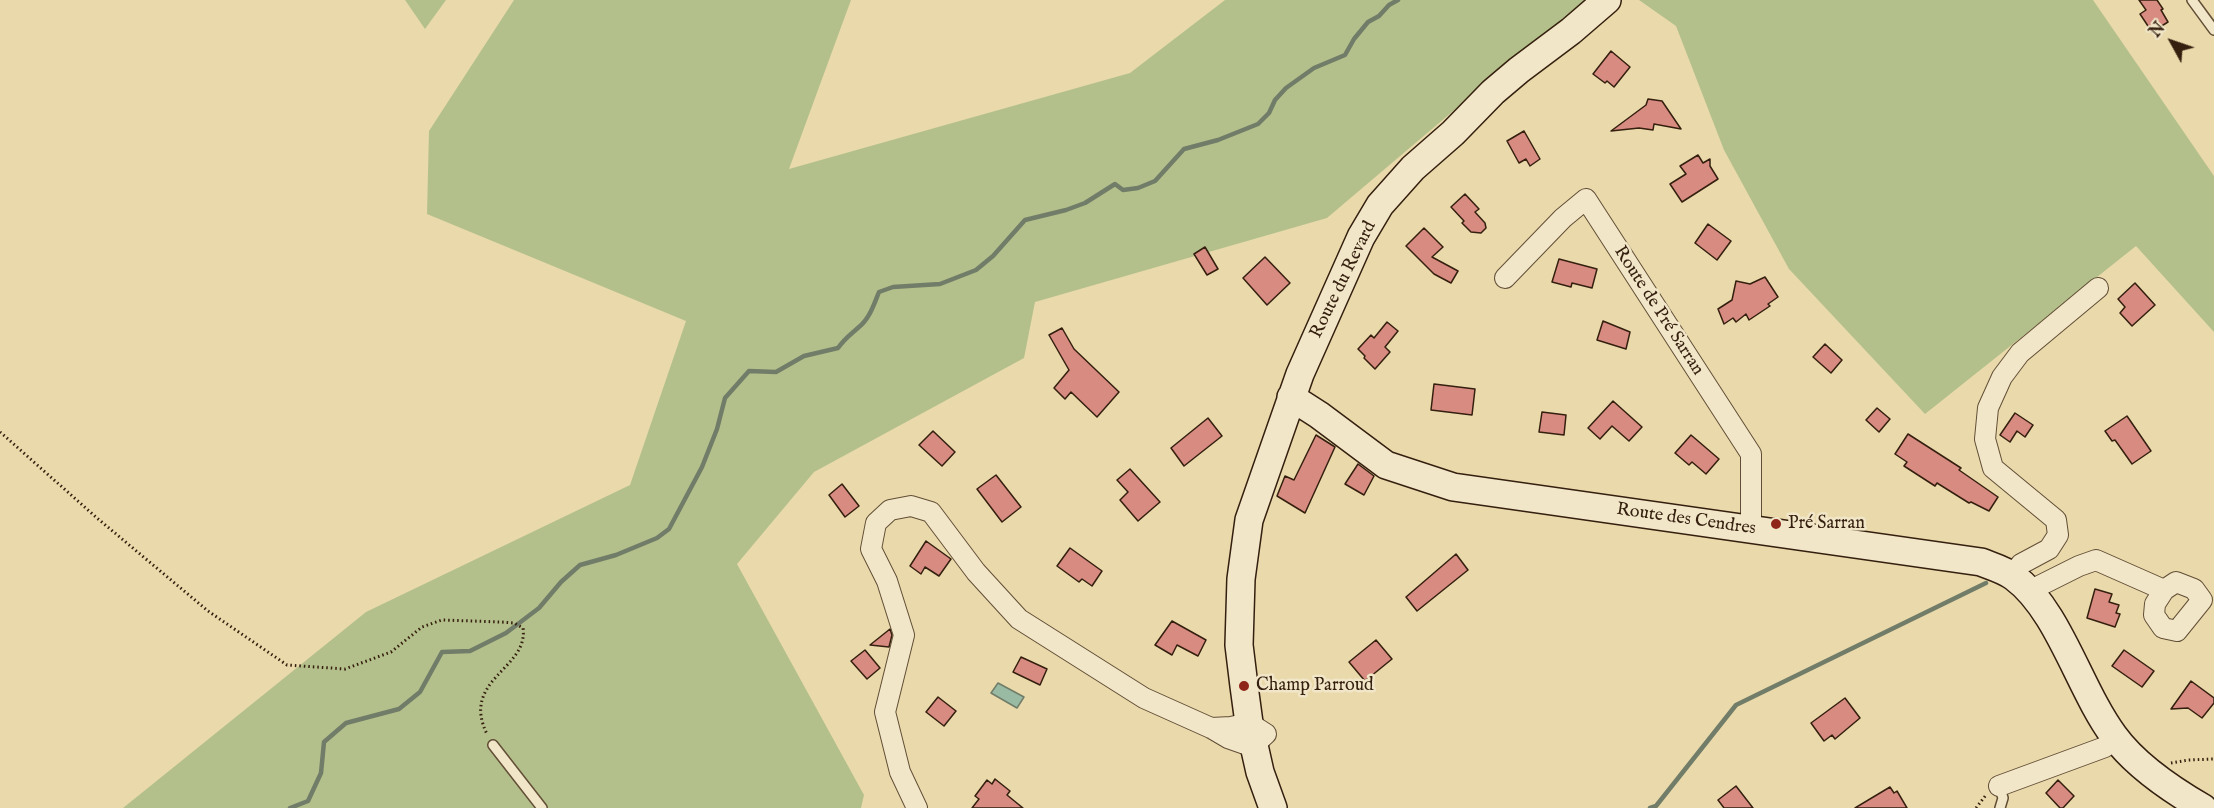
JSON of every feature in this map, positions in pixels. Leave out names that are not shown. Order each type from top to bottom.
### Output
[{"type":"street","name":"Route du Revard","points":[[1273,808],[1260,772],[1256,734],[1239,645],[1241,579],[1249,520],[1291,397],[1361,237],[1380,205],[1413,168],[1453,133],[1493,92],[1607,0]]},
{"type":"street","name":"Route de Pré Sarran","points":[[1505,278],[1563,218],[1586,199],[1751,454],[1751,530]]},
{"type":"street","points":[[2098,288],[2020,353],[2002,377],[1988,408],[1985,439],[1993,468],[2056,520],[2058,535],[2049,549],[2021,564],[2022,583],[2045,610],[2093,703],[2114,737],[2170,789],[2203,808]]},
{"type":"street","name":"Route des Cendres","points":[[1291,397],[1386,465],[1453,487],[1981,562],[2022,583]]},
{"type":"street","points":[[917,808],[900,772],[885,712],[904,635],[887,581],[871,549],[876,523],[890,510],[911,506],[931,513],[976,572],[1019,619],[1144,698],[1211,728],[1256,734]]},
{"type":"street","points":[[2022,583],[2096,560],[2164,590]]},
{"type":"street","name":"Route du Revard","points":[[1256,734],[1284,808]]},
{"type":"street","points":[[1999,786],[2105,747],[2114,737]]},
{"type":"lane","points":[[2192,0],[2214,30]]},
{"type":"lane","points":[[493,746],[542,808]]},
{"type":"lane","points":[[1999,786],[2002,798],[2000,808]]},
{"type":"path","points":[[0,432],[97,518],[208,611],[287,665],[345,669],[391,652],[422,627],[442,620],[514,624],[523,628],[525,636],[520,648],[483,694],[480,720],[493,746]]},
{"type":"path","points":[[2146,769],[2188,760],[2214,759]]},
{"type":"shaded area","points":[[405,0],[446,0],[425,29]]},
{"type":"shaded area","points":[[514,0],[851,0],[789,169],[1130,73],[1225,0],[1604,0],[1544,34],[1327,218],[1035,302],[1024,358],[814,472],[737,564],[864,795],[861,808],[123,808],[366,612],[630,485],[686,321],[427,214],[429,131]]},
{"type":"shaded area","points":[[1639,0],[2093,0],[2214,176],[2214,332],[2136,246],[1925,414],[1789,269],[1724,150],[1676,26]]},
{"type":"shaded area","points":[[998,683],[1024,697],[1017,708],[991,693]]},
{"type":"building","points":[[2139,0],[2157,0],[2168,22],[2152,32],[2140,14],[2146,10]]},
{"type":"building","points":[[1611,51],[1630,67],[1614,87],[1593,74]]},
{"type":"building","points":[[1648,99],[1662,101],[1681,129],[1654,124],[1653,130],[1639,128],[1611,131],[1646,105]]},
{"type":"building","points":[[1524,131],[1540,159],[1530,166],[1526,159],[1519,163],[1507,141]]},
{"type":"building","points":[[1698,155],[1703,163],[1710,159],[1710,166],[1718,179],[1682,202],[1670,184],[1686,174],[1680,166]]},
{"type":"building","points":[[1465,194],[1479,209],[1475,212],[1485,223],[1486,228],[1481,233],[1471,232],[1451,207]]},
{"type":"building","points":[[1708,224],[1731,241],[1717,260],[1695,243]]},
{"type":"building","points":[[1424,228],[1443,247],[1432,257],[1458,271],[1451,283],[1434,274],[1406,246]]},
{"type":"building","points":[[1205,247],[1218,269],[1207,275],[1194,254]]},
{"type":"building","points":[[1265,257],[1290,283],[1267,305],[1243,278]]},
{"type":"building","points":[[1559,259],[1597,269],[1592,288],[1572,283],[1571,287],[1552,282]]},
{"type":"building","points":[[1765,277],[1778,297],[1768,304],[1770,306],[1749,320],[1746,314],[1736,322],[1733,318],[1724,324],[1718,309],[1732,300],[1736,281],[1750,284]]},
{"type":"building","points":[[2135,283],[2155,305],[2132,326],[2120,313],[2125,307],[2118,299]]},
{"type":"building","points":[[1603,321],[1630,332],[1626,349],[1597,340]]},
{"type":"building","points":[[1387,322],[1398,331],[1385,347],[1390,352],[1375,369],[1358,349],[1371,335],[1374,338]]},
{"type":"building","points":[[1062,328],[1074,349],[1119,392],[1097,417],[1071,392],[1065,399],[1054,388],[1069,370],[1049,335]]},
{"type":"building","points":[[1825,344],[1842,360],[1831,373],[1813,357]]},
{"type":"building","points":[[1434,384],[1475,389],[1472,415],[1431,410]]},
{"type":"building","points":[[1613,401],[1642,427],[1629,441],[1612,426],[1600,439],[1588,428]]},
{"type":"building","points":[[1877,408],[1890,419],[1879,432],[1866,420]]},
{"type":"building","points":[[1542,412],[1566,415],[1564,435],[1539,432]]},
{"type":"building","points":[[2015,413],[2033,425],[2025,437],[2017,431],[2010,442],[2000,435]]},
{"type":"building","points":[[2127,416],[2151,451],[2132,464],[2115,440],[2112,441],[2105,431]]},
{"type":"building","points":[[1208,418],[1222,436],[1184,466],[1171,448]]},
{"type":"building","points":[[933,431],[955,452],[942,466],[919,445]]},
{"type":"building","points":[[1908,434],[1961,468],[1959,470],[1998,497],[1989,511],[1969,503],[1937,483],[1935,486],[1904,466],[1907,462],[1895,454]]},
{"type":"building","points":[[1316,435],[1335,447],[1305,513],[1277,496],[1285,476],[1294,480]]},
{"type":"building","points":[[1691,435],[1719,459],[1706,474],[1692,462],[1689,465],[1675,453]]},
{"type":"building","points":[[1358,464],[1374,476],[1364,495],[1345,484]]},
{"type":"building","points":[[1130,469],[1160,502],[1138,521],[1120,500],[1128,492],[1117,480]]},
{"type":"building","points":[[996,475],[1021,507],[1002,522],[977,489]]},
{"type":"building","points":[[842,484],[859,506],[845,517],[829,495]]},
{"type":"building","points":[[926,541],[951,559],[939,576],[925,567],[921,574],[910,566]]},
{"type":"building","points":[[1070,548],[1102,571],[1092,586],[1082,579],[1079,582],[1057,566]]},
{"type":"building","points":[[1456,554],[1468,570],[1417,611],[1406,597]]},
{"type":"building","points":[[2095,589],[2112,594],[2109,602],[2119,605],[2116,613],[2120,614],[2115,627],[2087,618]]},
{"type":"building","points":[[1172,621],[1206,640],[1198,656],[1177,645],[1172,655],[1155,645]]},
{"type":"building","points":[[890,629],[892,635],[889,647],[870,645]]},
{"type":"building","points":[[1376,640],[1392,659],[1365,681],[1349,662]]},
{"type":"building","points":[[865,650],[880,668],[867,679],[851,661]]},
{"type":"building","points":[[2124,650],[2154,671],[2142,687],[2112,666]]},
{"type":"building","points":[[1021,657],[1047,669],[1040,685],[1013,672]]},
{"type":"building","points":[[2191,681],[2214,698],[2214,703],[2202,718],[2188,708],[2171,709]]},
{"type":"building","points":[[938,697],[956,711],[944,726],[926,712]]},
{"type":"building","points":[[1845,698],[1860,718],[1835,739],[1832,735],[1824,741],[1811,723]]},
{"type":"building","points":[[995,779],[1010,791],[1007,795],[1023,808],[972,808],[979,799],[975,796],[987,780],[992,784]]},
{"type":"building","points":[[2058,780],[2074,796],[2063,808],[2060,808],[2046,793]]},
{"type":"building","points":[[1736,786],[1753,808],[1724,808],[1718,800]]},
{"type":"building","points":[[1890,787],[1894,793],[1897,791],[1907,808],[1855,808]]},
{"type":"waterway","points":[[290,808],[308,801],[321,773],[324,742],[346,723],[399,709],[420,692],[442,652],[470,651],[506,633],[539,608],[561,582],[580,565],[616,555],[657,538],[669,529],[702,467],[717,429],[725,398],[749,371],[776,372],[804,356],[838,348],[866,319],[879,292],[893,287],[940,284],[976,270],[993,256],[1025,220],[1085,203],[1115,184],[1123,190],[1138,188],[1155,181],[1184,149],[1218,140],[1258,124],[1269,113],[1275,100],[1286,88],[1314,68],[1345,55],[1368,22],[1398,0]]},
{"type":"waterway","points":[[1650,808],[1656,806],[1736,705],[1986,583]]},
{"type":"place","name":"Pré Sarran","points":[[1776,524]]},
{"type":"place","name":"Champ Parroud","points":[[1244,686]]}]
